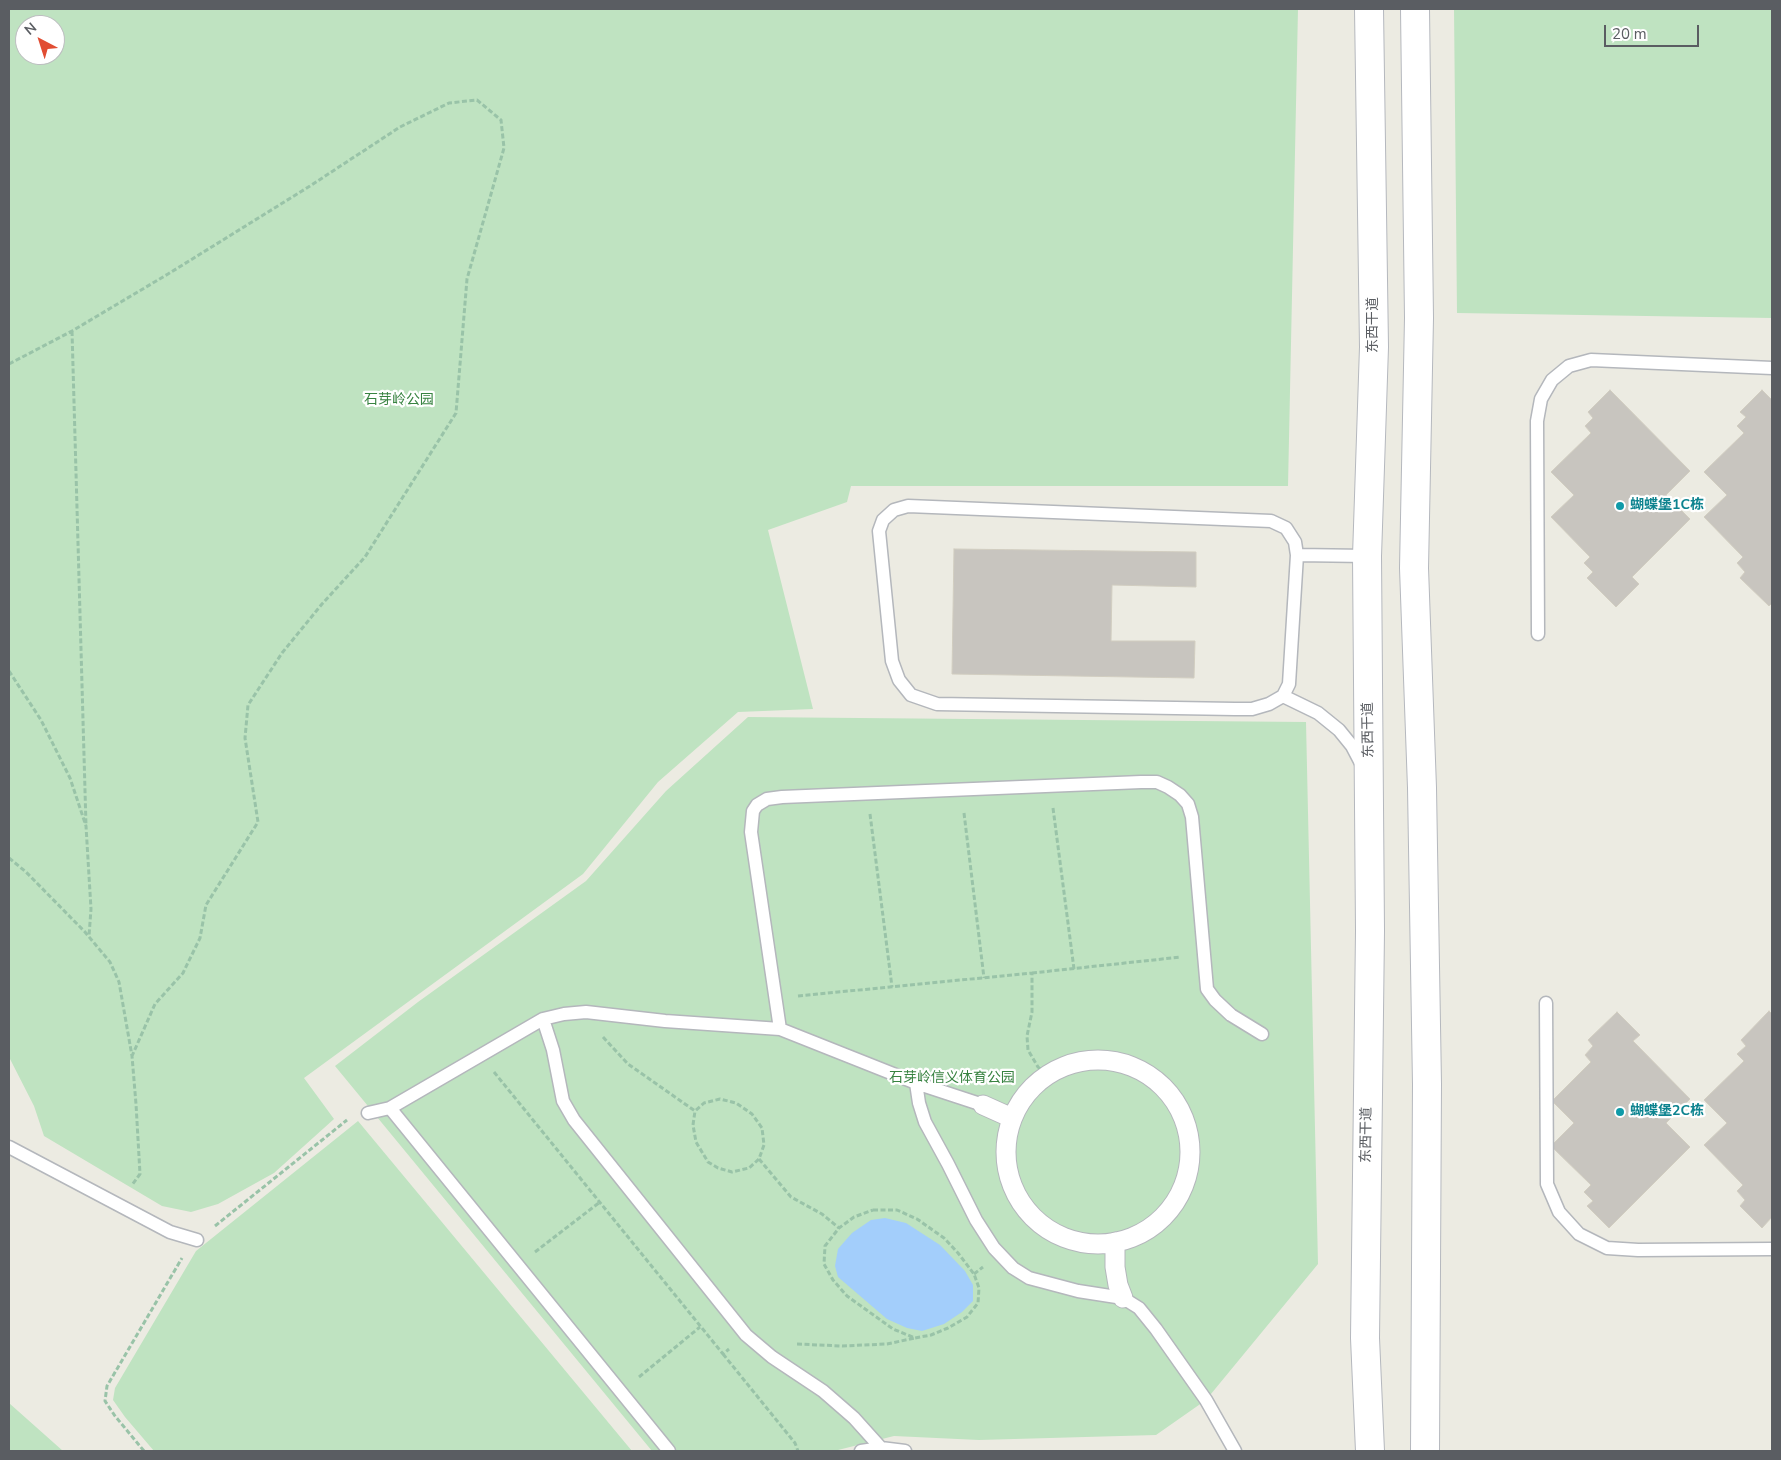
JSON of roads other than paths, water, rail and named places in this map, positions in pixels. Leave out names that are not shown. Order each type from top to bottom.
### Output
[{"type":"main road","name":"东西干道","points":[[1369,9],[1374,347],[1367,556],[1370,931],[1365,1338],[1370,1451]]},
{"type":"main road","points":[[1415,9],[1419,318],[1414,568],[1422,788],[1427,1084],[1425,1451]]},
{"type":"street","points":[[1090,1059],[1122,1062],[1150,1074],[1173,1096],[1187,1125],[1191,1154],[1185,1183],[1170,1210],[1148,1230],[1120,1242],[1091,1244],[1062,1237],[1036,1222],[1018,1199],[1006,1171],[1005,1141],[1012,1118],[1014,1111],[1033,1085],[1059,1067],[1090,1059]]},
{"type":"street","points":[[983,1105],[1012,1118]]},
{"type":"street","points":[[1116,1242],[1115,1267],[1123,1298]]},
{"type":"lane","points":[[1538,634],[1537,421],[1541,399],[1552,380],[1569,366],[1591,360],[1772,368]]},
{"type":"lane","points":[[908,506],[1271,521],[1286,528],[1295,542],[1297,555],[1289,684],[1283,696],[1269,704],[1252,709],[1235,709],[937,704],[911,694],[899,680],[892,661],[879,531],[882,520],[894,510],[908,506]]},
{"type":"lane","points":[[1297,555],[1367,556]]},
{"type":"lane","points":[[1283,696],[1318,713],[1339,730],[1352,746],[1370,778]]},
{"type":"lane","points":[[780,1029],[751,832],[753,811],[758,804],[767,799],[782,797],[1157,782],[1180,795],[1188,804],[1192,817],[1207,989],[1215,1000],[1231,1015],[1262,1034]]},
{"type":"lane","points":[[1546,1003],[1547,1184],[1559,1212],[1579,1234],[1607,1248],[1638,1250],[1772,1248]]},
{"type":"lane","points":[[368,1113],[390,1108],[544,1019],[564,1014],[586,1012],[665,1021],[780,1029],[916,1083],[983,1105]]},
{"type":"lane","points":[[544,1019],[553,1050],[563,1101],[574,1120],[746,1335],[772,1357],[823,1391],[854,1418],[881,1448]]},
{"type":"lane","points":[[916,1083],[919,1103],[925,1122],[976,1220],[994,1248],[1014,1268],[1029,1278],[1078,1291],[1123,1298],[1139,1308],[1206,1400],[1235,1451]]},
{"type":"lane","points":[[390,1108],[668,1451]]},
{"type":"lane","points":[[9,1147],[170,1232],[197,1240]]},
{"type":"lane","points":[[861,1451],[881,1448],[905,1451]]},
{"type":"water","points":[[885,1218],[906,1223],[940,1245],[965,1271],[973,1285],[973,1301],[962,1312],[944,1324],[922,1331],[907,1328],[887,1319],[838,1277],[835,1266],[838,1249],[852,1233],[871,1220]]},
{"type":"place","name":"蝴蝶堡1C栋","points":[[1620,506]]},
{"type":"place","name":"蝴蝶堡2C栋","points":[[1620,1112]]},
{"type":"park label","name":"石芽岭公园","points":[[399,401]]},
{"type":"park label","name":"石芽岭信义体育公园","points":[[952,1079]]}]
